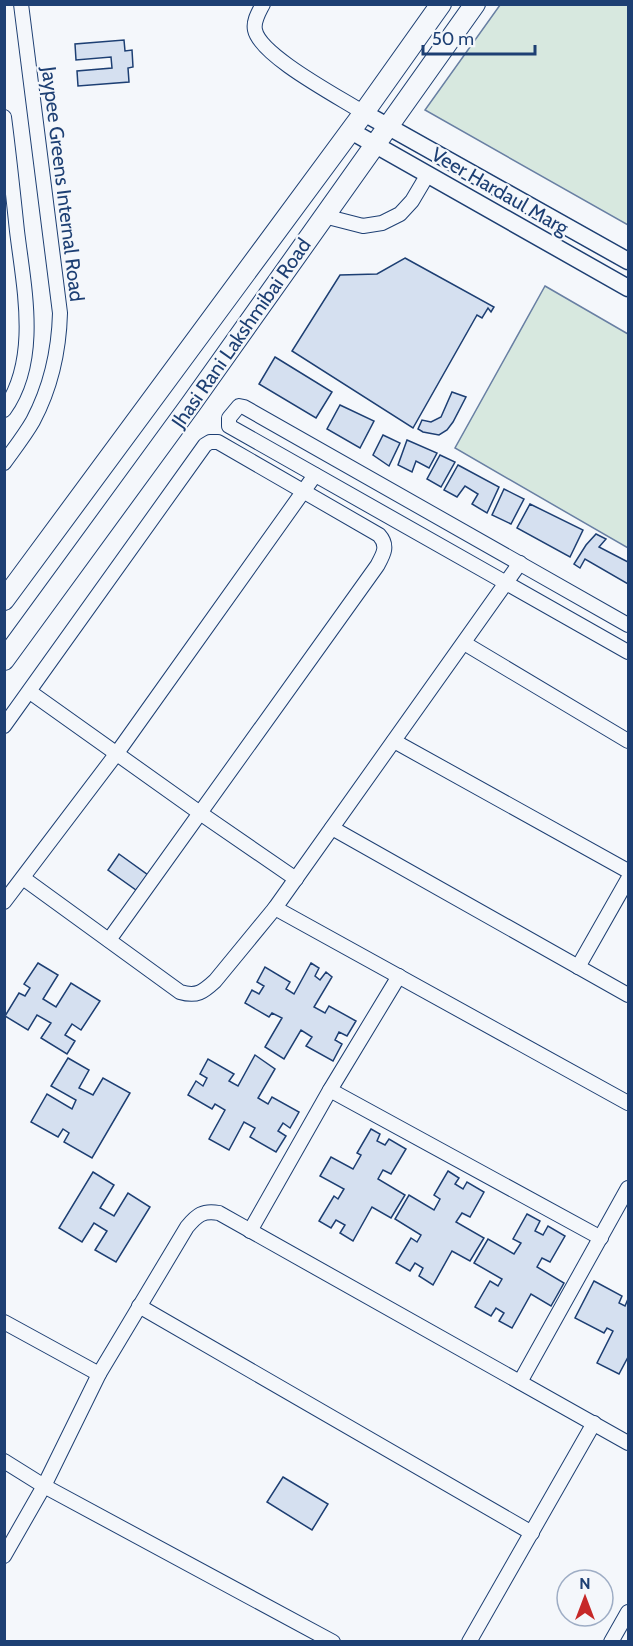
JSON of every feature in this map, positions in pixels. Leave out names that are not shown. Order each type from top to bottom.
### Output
[{"type":"main road","name":"Jhasi Rani Lakshmibai Road","points":[[4,600],[351,131],[441,4]]},
{"type":"main road","name":"Jhasi Rani Lakshmibai Road","points":[[4,660],[191,404],[475,4]]},
{"type":"street","name":"Jaypee Greens Internal Road","points":[[4,463],[33,421],[51,377],[59,336],[60,313],[21,4]]},
{"type":"street","points":[[263,4],[256,17],[254,28],[265,48],[287,65],[364,113]]},
{"type":"street","name":"Veer Hardaul Marg","points":[[364,113],[628,261]]},
{"type":"street","points":[[4,117],[27,320],[22,366],[10,402],[4,410]]},
{"type":"street","name":"Veer Hardaul Marg","points":[[351,131],[628,288]]},
{"type":"street","points":[[324,216],[363,226],[382,223],[400,214],[412,201],[428,174]]},
{"type":"street","points":[[628,625],[244,407],[240,406],[228,418],[229,426],[628,652]]},
{"type":"street","points":[[4,726],[210,442],[218,442],[305,491],[379,535],[384,541],[383,556],[109,940]]},
{"type":"street","points":[[4,902],[117,753],[315,475]]},
{"type":"street","points":[[23,878],[180,992],[192,996],[204,991],[215,981],[275,908],[520,563]]},
{"type":"street","points":[[464,644],[628,741]]},
{"type":"street","points":[[30,692],[296,879]]},
{"type":"street","points":[[394,741],[628,871]]},
{"type":"street","points":[[332,828],[628,995]]},
{"type":"street","points":[[578,967],[628,879]]},
{"type":"street","points":[[275,908],[628,1103]]},
{"type":"street","points":[[250,1231],[330,1090],[399,976]]},
{"type":"street","points":[[330,1090],[601,1238]]},
{"type":"street","points":[[520,1382],[628,1188]]},
{"type":"street","points":[[4,1556],[44,1486],[99,1374],[139,1306],[187,1227],[198,1214],[210,1211],[219,1213],[628,1443]]},
{"type":"street","points":[[139,1306],[532,1533]]},
{"type":"street","points":[[4,1322],[99,1374]]},
{"type":"street","points":[[469,1641],[594,1424]]},
{"type":"street","points":[[4,1461],[44,1486],[333,1641]]},
{"type":"street","points":[[611,1641],[628,1612]]},
{"type":"shaded area","points":[[500,5],[628,5],[628,225],[425,110]]},
{"type":"shaded area","points":[[545,286],[628,334],[628,548],[455,448]]},
{"type":"building","points":[[124,40],[125,51],[132,50],[133,67],[128,68],[129,82],[78,86],[77,71],[112,68],[111,57],[76,60],[75,44]]},
{"type":"building","points":[[405,258],[494,307],[491,312],[488,308],[482,318],[477,315],[413,428],[292,351],[340,275],[377,274]]},
{"type":"building","points":[[275,357],[332,392],[316,418],[259,384]]},
{"type":"building","points":[[452,392],[466,397],[447,430],[439,435],[418,429],[422,420],[431,422],[441,417]]},
{"type":"building","points":[[340,405],[374,421],[360,448],[327,429]]},
{"type":"building","points":[[383,435],[400,443],[389,466],[373,455]]},
{"type":"building","points":[[407,440],[437,453],[429,468],[416,461],[412,472],[398,465]]},
{"type":"building","points":[[440,455],[455,462],[441,487],[427,479]]},
{"type":"building","points":[[458,465],[499,487],[487,513],[472,504],[478,494],[465,486],[457,497],[444,490]]},
{"type":"building","points":[[504,489],[524,499],[511,524],[492,515]]},
{"type":"building","points":[[530,504],[583,530],[570,557],[517,528]]},
{"type":"building","points":[[596,534],[606,539],[599,547],[628,562],[628,584],[585,559],[580,568],[574,564]]},
{"type":"building","points":[[119,854],[148,875],[136,890],[108,870]]},
{"type":"building","points":[[38,963],[58,975],[43,999],[56,1007],[71,983],[100,1001],[81,1030],[72,1024],[65,1035],[75,1041],[67,1054],[41,1038],[51,1023],[37,1015],[28,1030],[5,1016],[19,993],[25,996],[30,988],[24,984]]},
{"type":"building","points":[[311,963],[319,968],[315,976],[320,980],[326,972],[332,977],[314,1007],[325,1013],[329,1006],[356,1021],[347,1036],[339,1032],[335,1040],[342,1044],[333,1061],[306,1046],[312,1037],[301,1030],[284,1059],[265,1047],[282,1018],[272,1013],[269,1017],[245,1003],[252,990],[259,994],[264,986],[257,982],[265,967],[290,982],[286,989],[294,994]]},
{"type":"building","points":[[255,1055],[275,1069],[258,1098],[268,1104],[272,1097],[299,1112],[290,1128],[283,1123],[278,1131],[286,1136],[276,1152],[250,1137],[255,1128],[244,1122],[229,1150],[209,1139],[225,1110],[215,1104],[212,1109],[188,1095],[196,1081],[203,1086],[207,1078],[200,1074],[208,1059],[234,1074],[229,1081],[238,1086]]},
{"type":"building","points":[[68,1058],[89,1070],[79,1088],[93,1095],[103,1078],[130,1093],[92,1158],[64,1142],[69,1133],[63,1129],[58,1137],[31,1122],[47,1094],[72,1109],[76,1100],[51,1086]]},
{"type":"building","points":[[371,1129],[380,1134],[377,1141],[385,1145],[389,1139],[406,1149],[391,1174],[383,1170],[378,1179],[405,1195],[391,1218],[372,1207],[353,1241],[340,1233],[345,1225],[336,1220],[331,1228],[319,1221],[334,1196],[338,1199],[344,1189],[320,1176],[331,1157],[353,1169],[361,1155],[357,1153]]},
{"type":"building","points":[[448,1171],[459,1178],[455,1184],[463,1189],[467,1182],[484,1192],[470,1217],[462,1213],[456,1222],[484,1238],[470,1261],[452,1251],[433,1285],[419,1276],[423,1268],[415,1263],[410,1271],[396,1263],[411,1238],[417,1242],[421,1235],[395,1219],[409,1195],[434,1210],[440,1199],[434,1195]]},
{"type":"building","points":[[93,1172],[114,1185],[100,1208],[114,1216],[128,1193],[150,1207],[116,1262],[95,1250],[107,1231],[94,1223],[82,1242],[59,1228]]},
{"type":"building","points":[[527,1214],[540,1221],[535,1231],[543,1235],[548,1226],[565,1236],[550,1262],[542,1258],[537,1267],[564,1283],[551,1306],[531,1294],[512,1328],[499,1321],[504,1313],[496,1308],[491,1316],[475,1307],[490,1281],[498,1286],[502,1279],[474,1263],[488,1239],[514,1254],[521,1243],[513,1239]]},
{"type":"building","points":[[594,1281],[622,1296],[619,1303],[625,1306],[628,1299],[628,1357],[619,1374],[597,1363],[613,1331],[607,1328],[604,1333],[575,1318]]},
{"type":"building","points":[[283,1477],[328,1504],[312,1530],[267,1502]]}]
